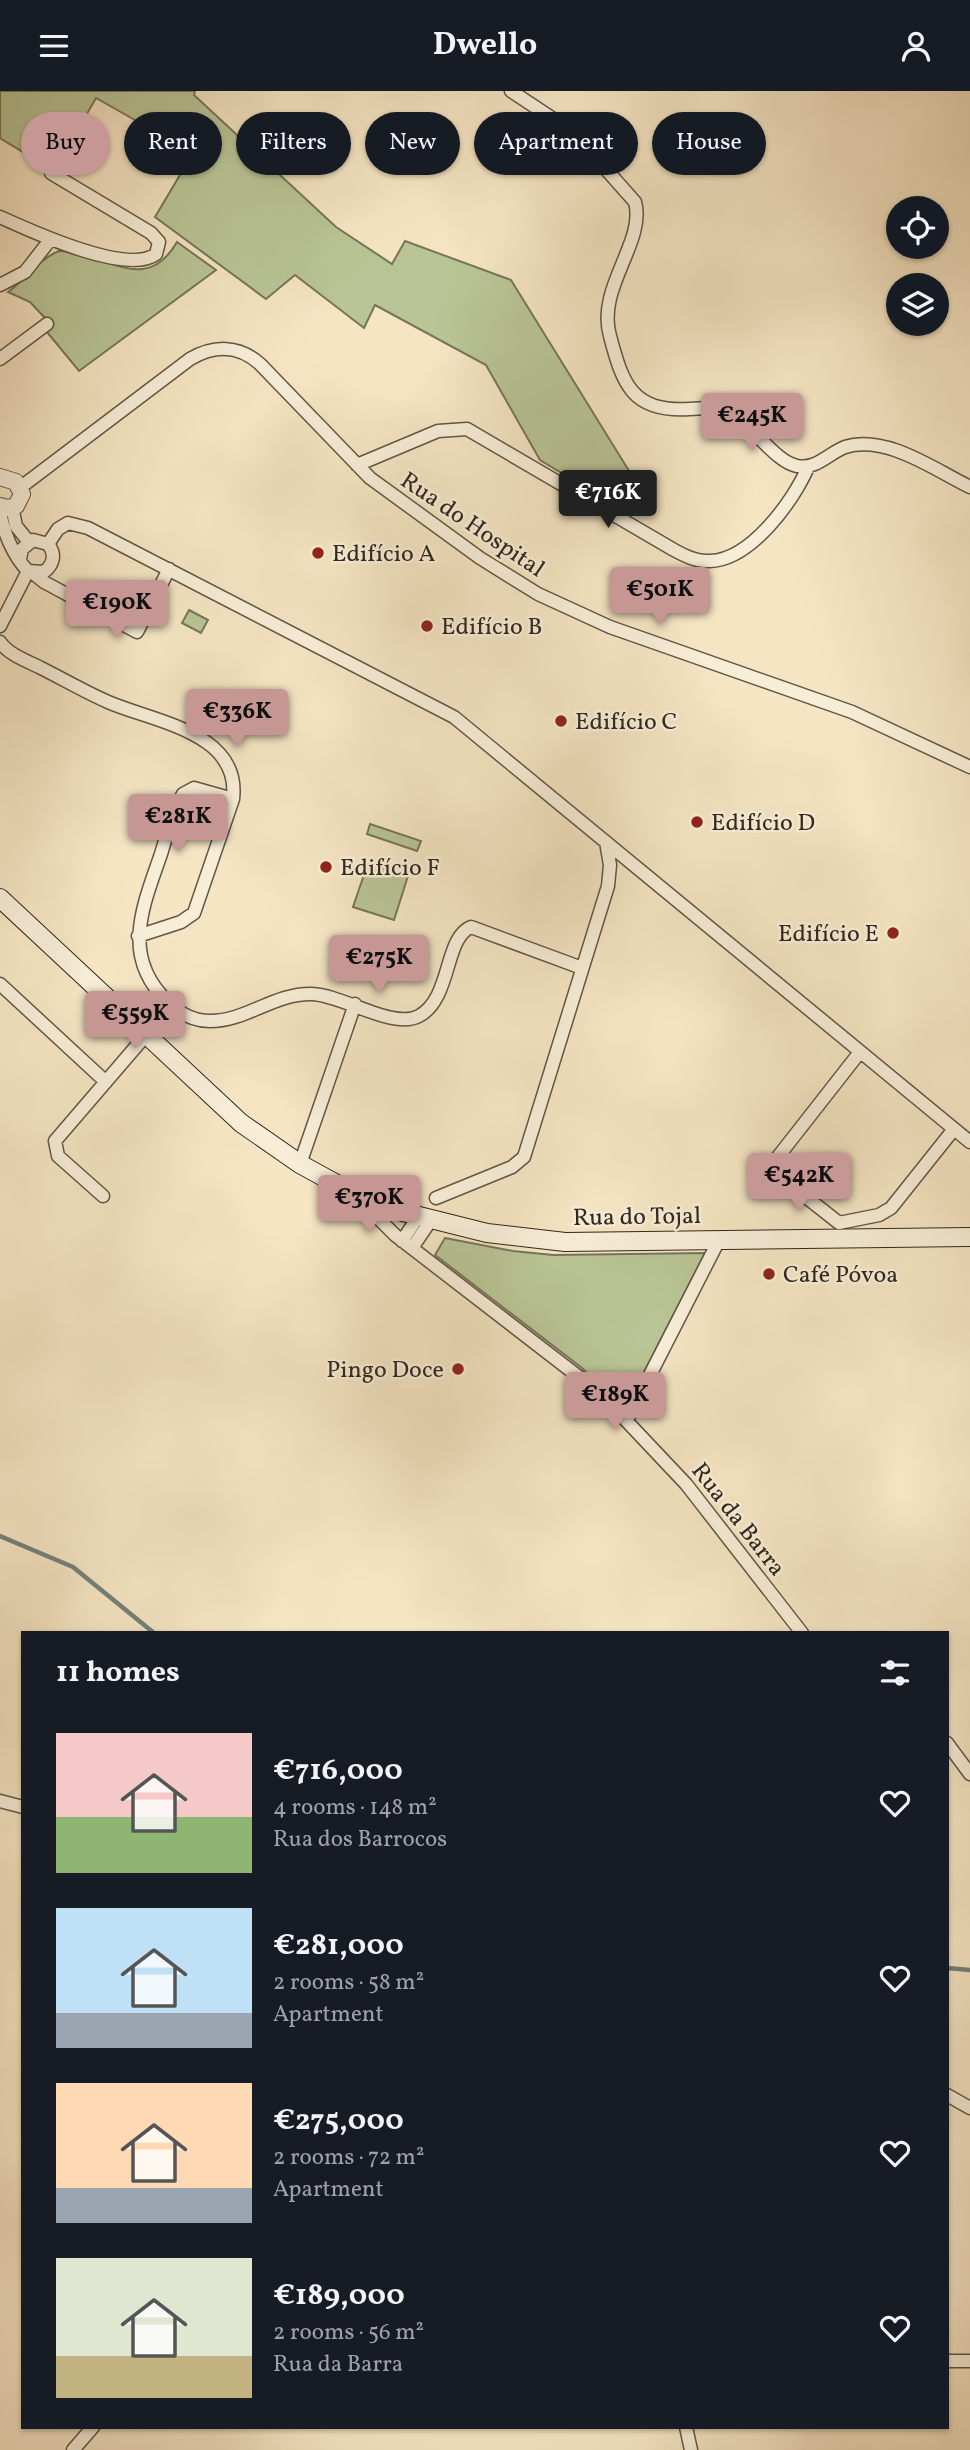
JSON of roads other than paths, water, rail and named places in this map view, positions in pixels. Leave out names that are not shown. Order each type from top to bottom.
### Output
[{"type":"main road","name":"Rua do Tojal","points":[[0,898],[241,1123],[300,1164],[353,1193],[424,1219],[541,1241],[970,1237]]},
{"type":"street","points":[[511,91],[573,132],[635,202],[635,225],[608,302],[606,320],[617,357],[638,399],[662,410],[705,408],[724,411],[747,425],[787,463],[808,467]]},
{"type":"street","points":[[0,217],[50,240],[133,260],[150,258],[160,245],[149,231],[54,175]]},
{"type":"street","points":[[0,285],[25,272],[50,240]]},
{"type":"street","points":[[0,359],[47,324]]},
{"type":"street","name":"Rua do Hospital","points":[[7,481],[190,359],[218,348],[238,351],[255,360],[377,484],[480,558],[557,603],[620,631],[840,708],[970,767]]},
{"type":"street","points":[[356,465],[438,431],[467,429],[674,550],[709,562],[733,554],[765,529],[790,502],[808,467],[845,447],[862,444],[899,453],[970,487]]},
{"type":"street","points":[[4,508],[22,498],[7,481]]},
{"type":"street","points":[[4,508],[29,542]]},
{"type":"street","points":[[4,508],[6,534],[30,572],[137,632],[169,569]]},
{"type":"street","points":[[48,544],[62,525],[74,523],[443,710],[970,1142]]},
{"type":"street","points":[[20,559],[22,549],[29,542],[38,540],[48,544],[53,553],[52,564],[44,572],[30,572]]},
{"type":"street","points":[[0,626],[30,572]]},
{"type":"street","points":[[0,642],[16,656],[108,702],[205,740],[227,764],[233,781],[233,799],[194,913],[181,922],[138,936]]},
{"type":"street","points":[[233,799],[194,788],[183,794],[140,914],[138,936],[143,962],[155,987],[173,1006],[192,1018],[206,1021],[225,1020],[275,999],[297,994],[325,995],[397,1019],[419,1016],[437,999],[461,934],[471,927],[582,968]]},
{"type":"street","points":[[436,1198],[522,1161],[609,881],[610,865],[606,842]]},
{"type":"street","points":[[0,984],[106,1082]]},
{"type":"street","points":[[300,1164],[355,1004]]},
{"type":"street","points":[[103,1196],[58,1156],[54,1145],[146,1035]]},
{"type":"street","points":[[860,1052],[777,1158],[774,1168],[778,1175],[835,1221],[853,1222],[879,1215],[891,1208],[954,1129]]},
{"type":"street","name":"Rua da Barra","points":[[353,1193],[377,1220],[407,1245],[580,1376],[627,1420],[686,1484],[800,1631]]},
{"type":"street","points":[[407,1245],[424,1219]]},
{"type":"street","points":[[627,1420],[719,1240]]},
{"type":"street","points":[[949,1746],[970,1774]]},
{"type":"street","points":[[0,1801],[21,1806]]},
{"type":"street","points":[[949,2096],[970,2108]]},
{"type":"street","points":[[949,2361],[970,2361]]},
{"type":"street","points":[[73,2450],[91,2429]]},
{"type":"street","points":[[686,2429],[691,2450]]},
{"type":"waterway","points":[[0,1536],[73,1567],[152,1631]]},
{"type":"waterway","points":[[949,1968],[970,1970]]},
{"type":"place","name":"Edifício A","points":[[318,553]]},
{"type":"place","name":"Edifício B","points":[[427,626]]},
{"type":"place","name":"Edifício C","points":[[561,721]]},
{"type":"place","name":"Edifício D","points":[[697,822]]},
{"type":"place","name":"Edifício F","points":[[326,867]]},
{"type":"place","name":"Edifício E","points":[[893,933]]},
{"type":"place","name":"Café Póvoa","points":[[769,1274]]},
{"type":"place","name":"Pingo Doce","points":[[458,1369]]}]
